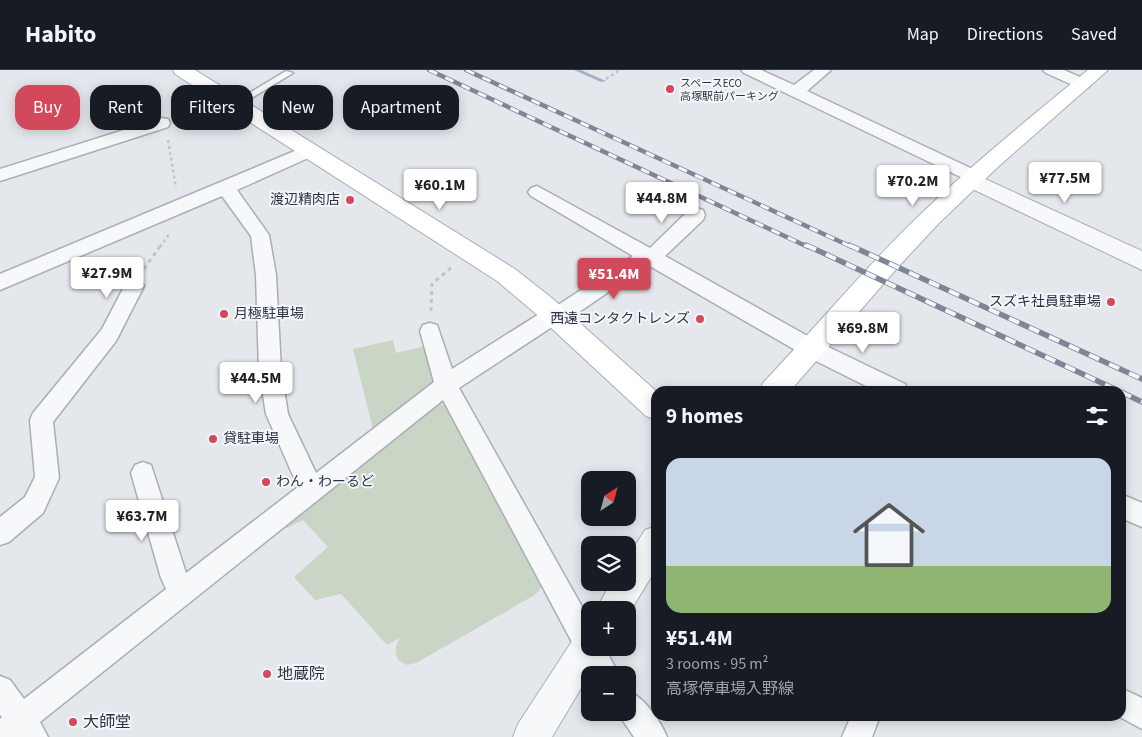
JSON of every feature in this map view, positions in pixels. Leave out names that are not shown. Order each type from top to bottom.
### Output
[{"type":"main road","points":[[182,70],[205,85]]},
{"type":"main road","points":[[778,386],[907,241],[973,178],[1091,77]]},
{"type":"main road","points":[[253,115],[519,284],[651,403]]},
{"type":"street","points":[[749,70],[1142,261]]},
{"type":"street","points":[[796,92],[823,70]]},
{"type":"street","points":[[1051,70],[1091,77]]},
{"type":"street","points":[[0,174],[162,123]]},
{"type":"street","points":[[0,282],[226,188],[309,151]]},
{"type":"street","points":[[226,188],[260,235],[266,275],[270,370],[277,414],[305,478],[315,489]]},
{"type":"street","points":[[537,192],[812,349],[887,386]]},
{"type":"street","points":[[0,690],[19,731],[184,592],[446,385],[650,256],[696,215]]},
{"type":"street","points":[[0,533],[34,505],[47,478],[41,420],[109,335],[134,286]]},
{"type":"street","points":[[430,331],[446,385],[581,631]]},
{"type":"street","points":[[143,473],[174,578],[184,592]]},
{"type":"street","points":[[1126,507],[1142,515]]},
{"type":"street","points":[[618,601],[651,549]]},
{"type":"street","points":[[531,737],[593,656]]},
{"type":"street","points":[[1126,705],[1142,714]]},
{"type":"street","points":[[636,716],[652,737]]},
{"type":"street","points":[[857,737],[864,721]]},
{"type":"lane","points":[[253,94],[289,73]]},
{"type":"path","points":[[606,80],[620,70]]},
{"type":"path","points":[[134,286],[171,233],[176,209],[173,163],[162,123]]},
{"type":"path","points":[[430,331],[432,284],[470,252]]},
{"type":"green space","points":[[393,340],[396,353],[426,346],[437,380],[374,433],[353,349]]},
{"type":"green space","points":[[437,403],[445,405],[451,410],[542,583],[539,591],[533,596],[416,663],[407,665],[398,660],[396,654],[396,645],[401,637],[387,645],[341,594],[315,600],[294,577],[328,547],[303,520],[287,528],[284,526]]},
{"type":"waterway","points":[[577,70],[603,81]]},
{"type":"railway","points":[[429,70],[808,247]]},
{"type":"railway","points":[[466,70],[852,247]]},
{"type":"railway","points":[[806,245],[1108,386]]},
{"type":"railway","points":[[849,245],[1142,379]]},
{"type":"railway","points":[[1126,394],[1142,402]]},
{"type":"place","name":"スペースECO 高塚駅前パーキング","points":[[670,89]]},
{"type":"place","name":"渡辺精肉店","points":[[350,200]]},
{"type":"place","name":"スズキ社員駐車場","points":[[1111,302]]},
{"type":"place","name":"月極駐車場","points":[[224,314]]},
{"type":"place","name":"西遠コンタクトレンズ","points":[[700,319]]},
{"type":"place","name":"貸駐車場","points":[[213,439]]},
{"type":"place","name":"わん・わーるど","points":[[266,482]]},
{"type":"place","name":"地蔵院","points":[[267,674]]},
{"type":"place","name":"大師堂","points":[[73,722]]}]
